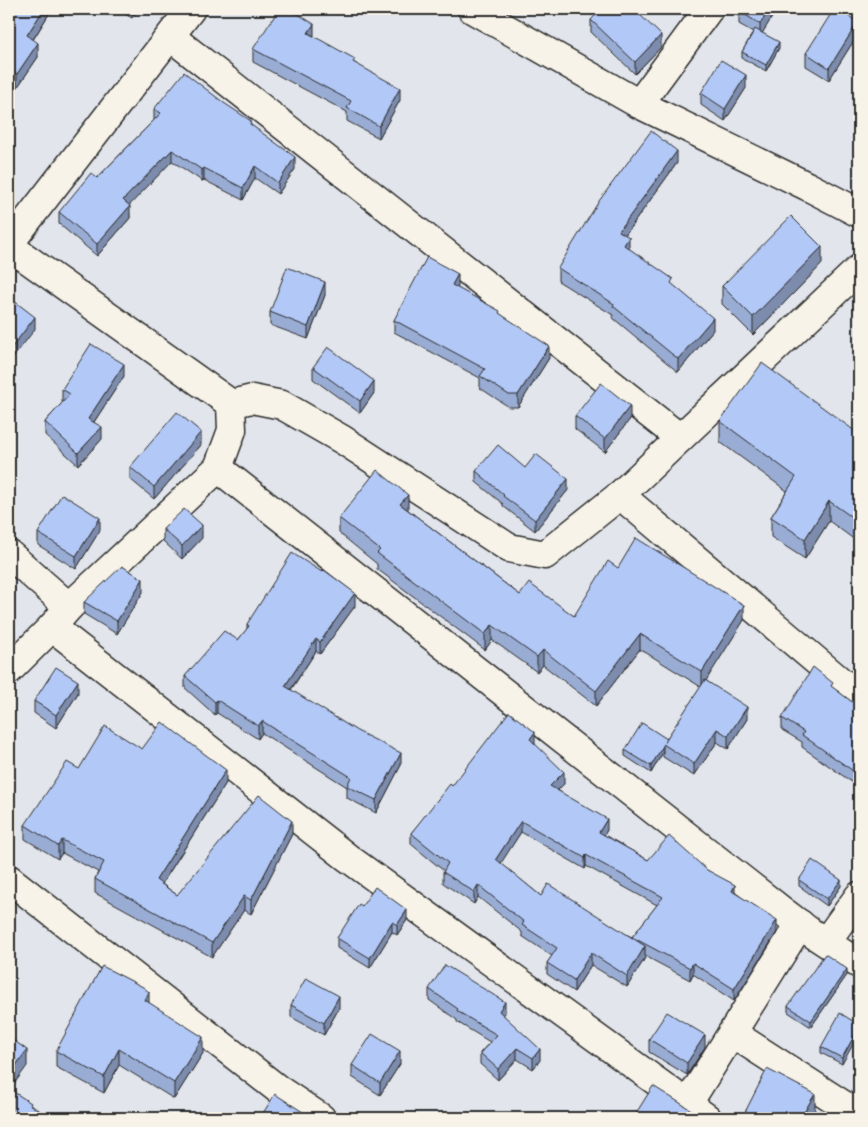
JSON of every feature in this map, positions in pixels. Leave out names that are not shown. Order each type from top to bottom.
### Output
[{"type":"street","points":[[192,9],[9,245],[231,404],[252,399],[282,405],[343,440],[509,548],[546,554],[620,495],[859,269]]},
{"type":"street","points":[[639,104],[709,9]]},
{"type":"street","points":[[489,13],[639,104],[807,186],[859,214]]},
{"type":"street","points":[[171,37],[680,438]]},
{"type":"street","points":[[9,670],[60,617],[218,468],[232,430],[231,404]]},
{"type":"street","points":[[218,468],[800,924],[859,964]]},
{"type":"street","points":[[620,495],[859,697]]},
{"type":"street","points":[[9,554],[60,617],[348,858],[697,1112],[732,1033],[800,924]]},
{"type":"street","points":[[9,879],[279,1090],[321,1118]]},
{"type":"street","points":[[826,942],[859,896]]},
{"type":"street","points":[[732,1033],[859,1115]]},
{"type":"building","points":[[9,9],[44,9],[27,35],[38,43],[17,74],[9,69]]},
{"type":"building","points":[[279,9],[290,9],[314,24],[308,33],[355,59],[353,62],[400,88],[379,126],[347,108],[351,101],[253,49]]},
{"type":"building","points":[[601,9],[634,9],[661,35],[635,62],[591,20]]},
{"type":"building","points":[[741,9],[770,9],[760,24],[739,11]]},
{"type":"building","points":[[834,9],[858,22],[829,68],[806,53]]},
{"type":"building","points":[[755,29],[779,42],[766,65],[742,52]]},
{"type":"building","points":[[721,60],[746,75],[725,109],[701,93]]},
{"type":"building","points":[[184,72],[251,121],[250,124],[295,157],[278,183],[255,166],[243,188],[204,168],[202,170],[172,150],[123,200],[130,206],[97,244],[59,212],[91,173],[97,178],[161,113],[154,109]]},
{"type":"building","points":[[651,131],[677,151],[619,231],[629,237],[624,245],[673,279],[671,283],[713,318],[678,359],[613,306],[614,304],[558,268],[599,201]]},
{"type":"building","points":[[791,216],[822,247],[753,317],[722,286]]},
{"type":"building","points":[[427,257],[458,274],[452,285],[500,311],[499,313],[549,346],[518,395],[509,395],[480,376],[485,369],[394,320]]},
{"type":"building","points":[[287,267],[325,282],[308,327],[270,312]]},
{"type":"building","points":[[9,297],[35,317],[9,351]]},
{"type":"building","points":[[91,344],[124,364],[88,419],[102,427],[78,453],[45,422],[70,394],[62,389]]},
{"type":"building","points":[[328,347],[374,381],[360,401],[313,367]]},
{"type":"building","points":[[762,363],[859,434],[859,522],[829,501],[805,539],[771,517],[796,477],[720,421]]},
{"type":"building","points":[[601,383],[630,406],[605,439],[575,416]]},
{"type":"building","points":[[177,412],[201,432],[154,487],[130,467]]},
{"type":"building","points":[[498,445],[525,468],[536,454],[568,479],[535,520],[503,496],[476,471]]},
{"type":"building","points":[[377,470],[408,495],[400,504],[520,595],[529,583],[574,616],[608,561],[618,568],[636,538],[744,605],[702,672],[640,634],[596,691],[543,650],[537,657],[492,625],[485,634],[377,553],[380,550],[339,518]]},
{"type":"building","points":[[62,494],[100,518],[76,556],[38,533]]},
{"type":"building","points":[[184,509],[202,525],[182,546],[163,529]]},
{"type":"building","points":[[292,553],[322,572],[324,570],[355,593],[320,642],[316,639],[285,686],[357,731],[401,753],[376,800],[347,786],[351,777],[262,721],[258,726],[217,700],[215,702],[185,676],[224,631],[238,640],[249,626],[247,624]]},
{"type":"building","points":[[122,566],[143,579],[117,621],[84,602]]},
{"type":"building","points":[[56,667],[78,681],[56,715],[34,701]]},
{"type":"building","points":[[813,667],[833,683],[831,686],[859,707],[859,775],[802,735],[804,732],[782,718]]},
{"type":"building","points":[[705,680],[747,707],[728,736],[717,729],[694,764],[663,744]]},
{"type":"building","points":[[509,712],[535,732],[530,739],[564,772],[550,786],[607,819],[599,832],[648,860],[669,836],[707,870],[735,885],[732,891],[777,920],[734,989],[693,963],[690,968],[632,937],[663,897],[586,855],[585,858],[521,821],[496,859],[541,896],[548,884],[645,946],[627,976],[591,953],[574,980],[547,963],[557,948],[522,925],[524,922],[478,885],[474,892],[443,872],[448,863],[411,833],[450,784],[452,786]]},
{"type":"building","points":[[162,722],[226,770],[156,880],[177,895],[259,795],[292,821],[251,900],[244,896],[212,943],[95,879],[104,862],[62,840],[58,846],[25,825],[67,762],[79,769],[105,726],[142,749]]},
{"type":"building","points":[[642,723],[667,739],[651,766],[625,750]]},
{"type":"building","points":[[812,860],[841,880],[827,899],[799,880]]},
{"type":"building","points":[[375,887],[407,910],[397,925],[392,922],[370,958],[337,938],[359,904],[362,906]]},
{"type":"building","points":[[825,954],[847,969],[811,1021],[788,1006]]},
{"type":"building","points":[[445,965],[505,1002],[499,1011],[540,1049],[533,1058],[517,1048],[498,1069],[480,1053],[497,1035],[457,1011],[458,1009],[429,989]]},
{"type":"building","points":[[102,966],[143,987],[149,992],[145,1000],[203,1037],[174,1083],[119,1049],[104,1077],[56,1051]]},
{"type":"building","points":[[306,978],[339,996],[324,1023],[291,1005]]},
{"type":"building","points":[[667,1012],[705,1035],[687,1063],[649,1039]]},
{"type":"building","points":[[840,1013],[859,1025],[842,1058],[821,1047]]},
{"type":"building","points":[[372,1034],[400,1051],[380,1083],[352,1065]]},
{"type":"building","points":[[9,1037],[27,1050],[9,1075]]},
{"type":"building","points":[[767,1069],[815,1094],[801,1117],[803,1118],[742,1118]]},
{"type":"building","points":[[653,1086],[704,1118],[633,1118]]},
{"type":"building","points":[[9,1089],[31,1103],[30,1105],[52,1118],[9,1118]]},
{"type":"building","points":[[275,1094],[309,1116],[308,1118],[260,1118]]}]
